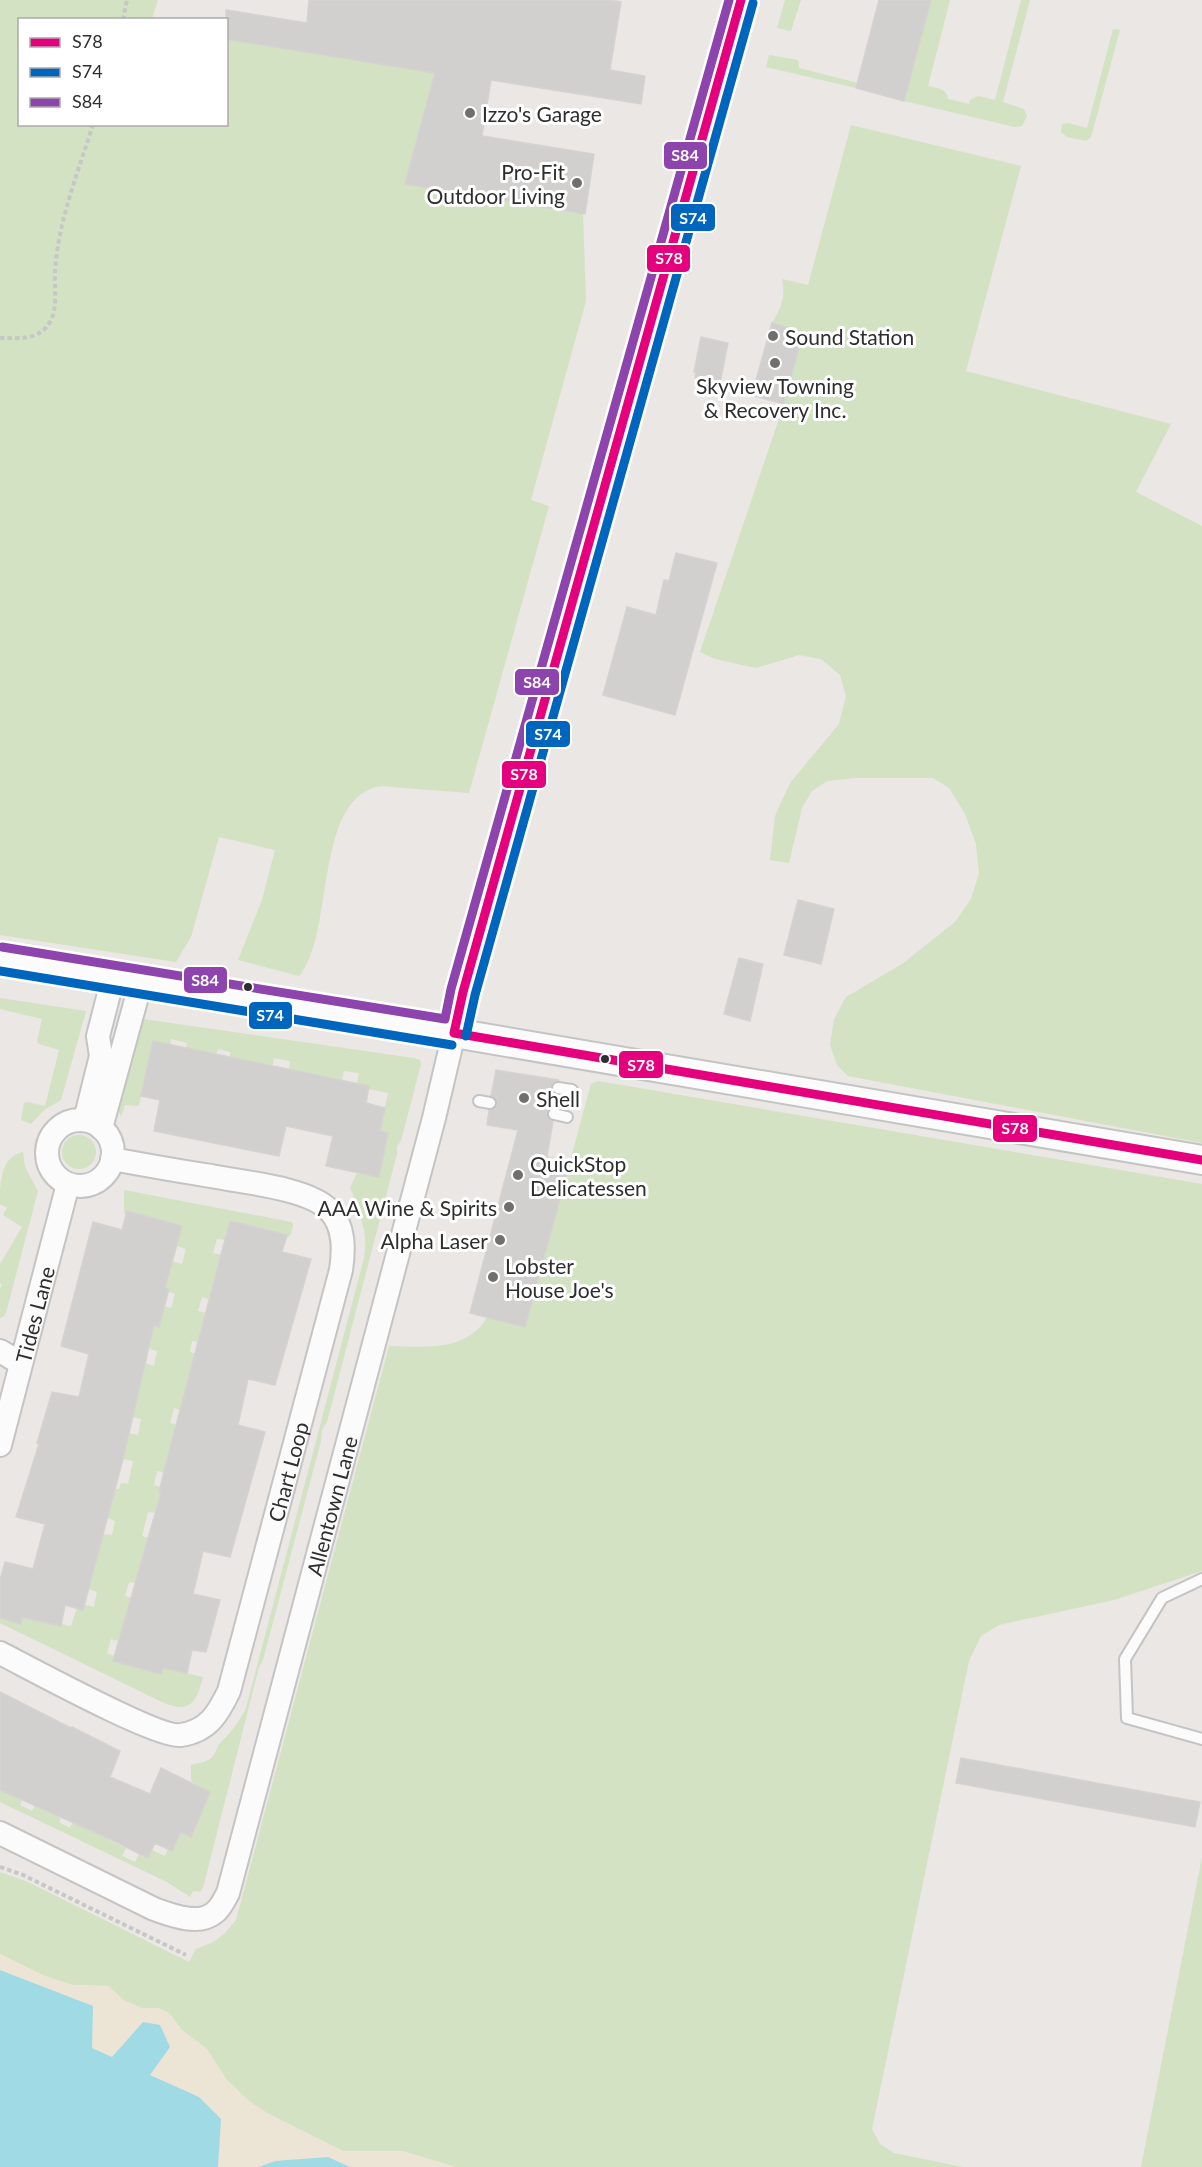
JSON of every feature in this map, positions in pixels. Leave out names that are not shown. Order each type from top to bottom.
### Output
[{"type":"street","points":[[454,1033],[741,0]]},
{"type":"street","points":[[0,959],[454,1033],[1202,1160]]},
{"type":"street","points":[[85,1123],[88,1051],[98,1036],[113,978]]},
{"type":"street","points":[[85,1123],[141,982]]},
{"type":"street","name":"Allentown Lane","points":[[0,1833],[154,1909],[180,1917],[198,1919],[213,1914],[228,1893],[426,1149],[454,1033]]},
{"type":"street","points":[[85,1123],[108,1136],[112,1145],[112,1159],[105,1174],[98,1181],[78,1186],[59,1179],[51,1171],[46,1150],[54,1131],[85,1123]]},
{"type":"street","name":"Chart Loop","points":[[0,1653],[164,1733],[179,1736],[200,1730],[218,1715],[229,1691],[341,1270],[344,1252],[337,1220],[329,1209],[315,1200],[300,1194],[258,1185],[112,1159]]},
{"type":"street","name":"Tides Lane","points":[[0,1445],[68,1184]]},
{"type":"street","points":[[0,1351],[20,1363]]},
{"type":"lane","points":[[558,1088],[572,1090]]},
{"type":"lane","points":[[554,1114],[567,1117]]},
{"type":"lane","points":[[1202,1579],[1162,1598],[1125,1659],[1127,1718],[1202,1739]]},
{"type":"path","points":[[123,18],[127,0]]},
{"type":"path","points":[[0,338],[33,336],[42,332],[50,323],[58,243],[92,126]]},
{"type":"path","points":[[0,1867],[23,1875],[186,1955]]},
{"type":"green space","points":[[0,0],[158,0],[152,18],[18,18],[18,126],[228,126],[228,39],[435,73],[405,184],[583,213],[586,301],[531,500],[549,506],[469,793],[379,786],[356,799],[342,818],[333,844],[317,932],[310,957],[299,976],[238,960],[262,900],[275,850],[219,837],[191,937],[176,962],[0,935]]},
{"type":"green space","points":[[785,0],[801,0],[791,31],[777,28]]},
{"type":"green space","points":[[931,0],[950,0],[928,86],[943,91],[948,99],[969,104],[970,100],[978,96],[995,100],[1021,0],[1030,0],[1003,102],[1024,109],[1027,116],[1022,126],[1015,127],[904,101]]},
{"type":"green space","points":[[1113,29],[1120,30],[1091,137],[1086,141],[1067,137],[1061,132],[1062,124],[1068,123],[1087,128]]},
{"type":"green space","points":[[769,55],[798,60],[799,68],[858,83],[856,88],[766,67]]},
{"type":"green space","points":[[851,125],[1021,166],[966,371],[1171,424],[1136,492],[1202,526],[1202,1143],[848,1076],[837,1065],[830,1045],[834,1019],[846,997],[902,964],[955,922],[971,899],[979,874],[976,844],[965,814],[949,788],[933,778],[856,778],[827,781],[812,791],[802,808],[789,863],[770,860],[775,816],[790,783],[839,724],[846,696],[840,675],[821,659],[799,655],[756,668],[715,659],[700,652],[784,404],[803,333],[772,323],[782,302],[782,279],[808,285]]},
{"type":"green space","points":[[0,998],[86,1011],[61,1100],[44,1110],[31,1124],[21,1120],[24,1103],[45,1106],[59,1050],[39,1044],[37,1041],[42,1019],[0,1009]]},
{"type":"green space","points":[[143,1019],[414,1058],[420,1060],[421,1064],[401,1141],[397,1146],[397,1154],[327,1422],[322,1430],[263,1660],[259,1667],[203,1888],[200,1892],[193,1891],[190,1897],[167,1882],[0,1802],[0,1777],[22,1800],[20,1805],[32,1811],[35,1805],[61,1817],[59,1822],[70,1828],[73,1822],[131,1788],[109,1840],[126,1848],[122,1856],[135,1862],[139,1854],[148,1858],[152,1850],[165,1856],[168,1849],[172,1851],[181,1832],[191,1836],[210,1792],[191,1781],[191,1765],[212,1757],[246,1708],[364,1258],[364,1229],[352,1203],[354,1197],[350,1188],[357,1173],[379,1177],[388,1133],[380,1131],[388,1093],[368,1089],[369,1086],[357,1083],[359,1073],[344,1071],[342,1080],[326,1077],[316,1123],[289,1070],[290,1061],[274,1058],[271,1074],[230,1058],[230,1052],[218,1049],[216,1055],[186,1048],[187,1043],[171,1039],[170,1045],[153,1041],[139,1106],[125,1105],[121,1117],[118,1109]]},
{"type":"green space","points":[[598,1081],[1202,1184],[1202,1571],[1114,1600],[999,1625],[981,1636],[969,1661],[872,2129],[880,2144],[894,2153],[963,2167],[456,2167],[402,2151],[343,2151],[267,2113],[249,2101],[227,2080],[207,2049],[182,2030],[169,2013],[158,2008],[142,2008],[125,2001],[108,1986],[73,1985],[45,1976],[0,1954],[0,1872],[28,1882],[189,1962],[196,1949],[215,1941],[236,1920],[389,1346],[416,1347],[457,1342],[479,1328],[487,1317],[525,1327],[591,1084]]},
{"type":"green space","points":[[79,1135],[91,1140],[96,1152],[91,1164],[79,1169],[67,1164],[62,1152],[67,1140]]},
{"type":"green space","points":[[23,1152],[25,1167],[38,1191],[6,1313],[0,1318],[2,1284],[0,1283],[0,1264],[22,1227],[3,1215],[7,1208],[0,1204],[1,1180],[10,1159]]},
{"type":"green space","points":[[124,1190],[292,1222],[293,1225],[291,1234],[286,1239],[287,1235],[230,1221],[225,1240],[217,1239],[213,1253],[221,1255],[209,1299],[202,1297],[198,1311],[206,1313],[199,1342],[192,1341],[190,1352],[196,1354],[181,1410],[174,1408],[170,1423],[177,1425],[164,1473],[157,1471],[154,1485],[160,1487],[164,1493],[159,1511],[148,1512],[142,1536],[148,1538],[144,1553],[194,1574],[141,1562],[135,1583],[129,1582],[125,1596],[131,1598],[129,1603],[134,1604],[124,1621],[119,1641],[111,1639],[107,1653],[115,1656],[114,1661],[161,1674],[163,1668],[203,1677],[195,1699],[187,1706],[181,1707],[164,1703],[0,1623],[0,1618],[20,1623],[22,1617],[60,1626],[61,1624],[71,1626],[77,1608],[83,1610],[85,1605],[94,1607],[97,1592],[89,1589],[103,1534],[112,1535],[115,1521],[107,1518],[115,1489],[119,1489],[121,1483],[128,1484],[133,1461],[123,1459],[128,1433],[138,1435],[141,1419],[132,1417],[145,1363],[154,1366],[157,1351],[150,1349],[150,1344],[147,1342],[151,1325],[159,1326],[164,1306],[171,1308],[175,1294],[161,1287],[172,1261],[182,1264],[186,1249],[177,1246],[181,1226],[128,1211],[126,1215],[124,1213]]},
{"type":"green space","points":[[1202,1857],[1202,2167],[1141,2167]]},
{"type":"sand","points":[[0,1954],[45,1976],[73,1985],[108,1986],[125,2001],[142,2008],[158,2008],[169,2013],[182,2030],[206,2049],[227,2080],[249,2101],[267,2113],[343,2151],[402,2151],[456,2167],[350,2167],[328,2157],[275,2161],[259,2167],[218,2167],[199,2097],[150,2075],[143,2022],[113,2057],[92,2048],[92,2006],[0,1970]]},
{"type":"water","points":[[0,1970],[93,2006],[92,2048],[112,2057],[143,2022],[160,2025],[170,2047],[150,2075],[199,2097],[221,2119],[218,2167],[0,2167]]},
{"type":"water","points":[[328,2157],[350,2167],[259,2167],[275,2161]]},
{"type":"building","points":[[309,0],[608,0],[621,2],[610,70],[645,76],[641,104],[491,80],[482,136],[594,154],[585,214],[405,184],[435,73],[228,39],[226,10],[307,23]]},
{"type":"building","points":[[879,0],[931,0],[904,101],[856,88]]},
{"type":"building","points":[[772,323],[803,332],[784,404],[754,396],[754,387]]},
{"type":"building","points":[[701,337],[728,343],[720,383],[695,378],[696,372],[694,372]]},
{"type":"building","points":[[676,553],[717,563],[675,715],[603,695],[627,607],[656,615],[664,580],[669,581]]},
{"type":"building","points":[[798,900],[834,909],[821,964],[784,955]]},
{"type":"building","points":[[739,958],[763,964],[750,1021],[724,1014]]},
{"type":"building","points":[[153,1041],[369,1086],[366,1103],[385,1108],[380,1131],[388,1133],[379,1177],[326,1166],[333,1136],[286,1126],[279,1156],[154,1131],[160,1100],[141,1096]]},
{"type":"building","points":[[496,1070],[559,1080],[551,1086],[551,1091],[557,1095],[555,1107],[549,1109],[547,1113],[549,1119],[553,1121],[547,1157],[570,1162],[525,1327],[470,1313],[518,1130],[487,1125],[489,1110],[495,1108],[497,1104],[495,1098],[491,1096]]},
{"type":"building","points":[[127,1211],[182,1226],[165,1288],[169,1289],[159,1327],[154,1325],[123,1459],[83,1610],[65,1605],[61,1626],[22,1617],[21,1624],[0,1618],[0,1580],[5,1562],[33,1569],[45,1524],[16,1517],[39,1444],[37,1443],[52,1392],[79,1397],[89,1354],[61,1346],[93,1222],[122,1230]]},
{"type":"building","points":[[230,1221],[287,1235],[282,1252],[311,1259],[275,1385],[248,1379],[238,1425],[265,1432],[230,1557],[203,1551],[193,1594],[220,1600],[206,1652],[192,1650],[187,1673],[163,1668],[161,1674],[113,1661],[161,1493],[159,1492],[169,1452]]},
{"type":"building","points":[[0,1692],[120,1751],[110,1777],[150,1794],[161,1768],[210,1792],[191,1837],[181,1832],[172,1851],[155,1843],[148,1858],[0,1790]]},
{"type":"building","points":[[961,1758],[1200,1802],[1195,1827],[956,1783]]},
{"type":"transit line","name":"S84","points":[[2,947],[445,1019],[451,989],[729,0]]},
{"type":"transit line","name":"S78","points":[[454,1033],[463,992],[741,0]]},
{"type":"transit line","name":"S74","points":[[466,1036],[475,995],[753,3]]},
{"type":"transit line","name":"S74","points":[[0,971],[452,1045]]},
{"type":"transit line","name":"S78","points":[[454,1033],[1202,1160]]},
{"type":"place","name":"Izzo's Garage","points":[[470,113]]},
{"type":"place","name":"Pro-Fit Outdoor Living","points":[[577,183]]},
{"type":"place","name":"Sound Station","points":[[773,336]]},
{"type":"place","name":"Skyview Towning & Recovery Inc.","points":[[775,363]]},
{"type":"place","name":"Shell","points":[[524,1098]]},
{"type":"place","name":"QuickStop Delicatessen","points":[[518,1175]]},
{"type":"place","name":"AAA Wine & Spirits","points":[[509,1207]]},
{"type":"place","name":"Alpha Laser","points":[[500,1240]]},
{"type":"place","name":"Lobster House Joe's","points":[[493,1277]]}]
